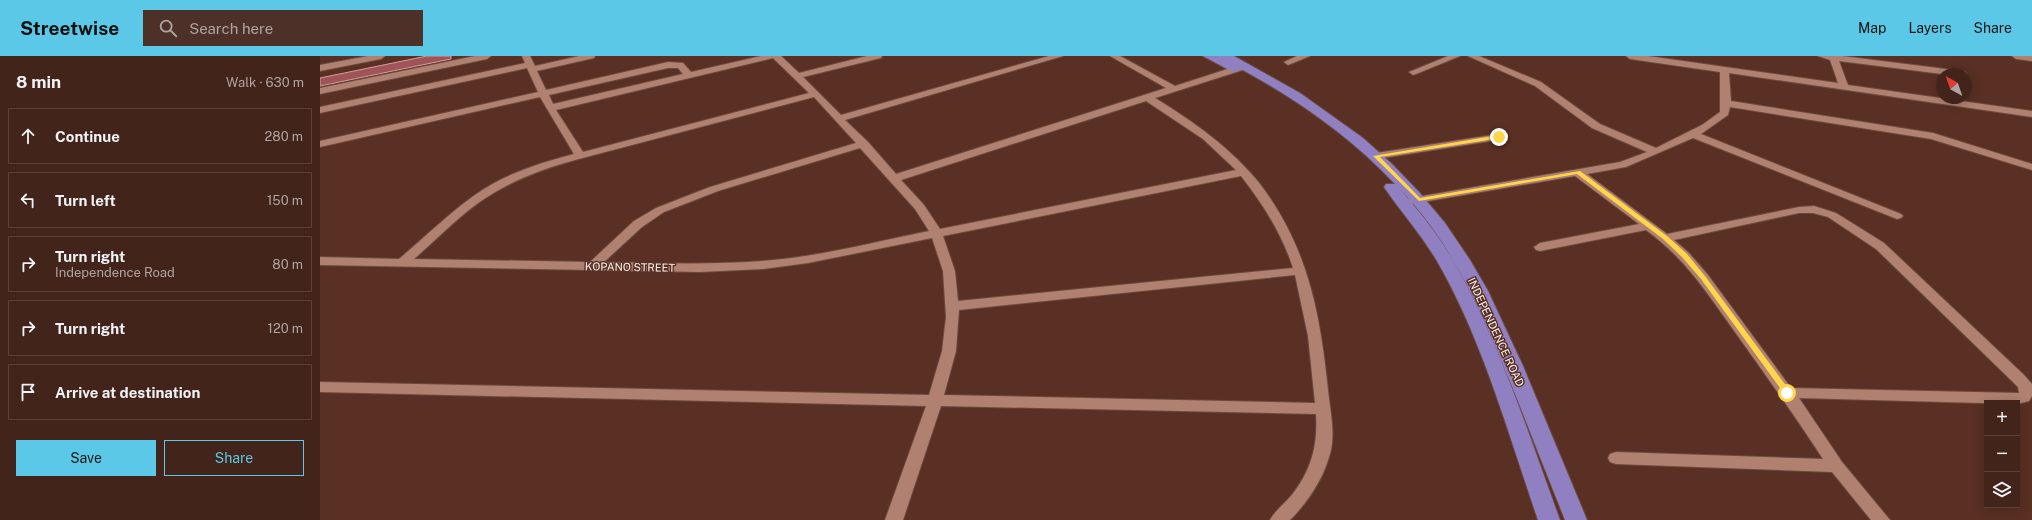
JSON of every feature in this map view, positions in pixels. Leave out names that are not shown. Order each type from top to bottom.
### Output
[{"type":"main road","name":"INDEPENDENCE ROAD","points":[[1210,56],[1240,68],[1305,100],[1328,116],[1376,156],[1412,201],[1463,260],[1483,298],[1513,366],[1576,520]]},
{"type":"main road","name":"INDEPENDENCE ROAD","points":[[1225,56],[1240,68],[1315,119],[1412,201],[1428,233],[1465,297],[1493,364],[1549,520]]},
{"type":"street","points":[[320,68],[381,56]]},
{"type":"street","points":[[320,91],[487,56]]},
{"type":"street","points":[[320,110],[529,63],[591,56]]},
{"type":"street","points":[[550,108],[772,56]]},
{"type":"street","points":[[776,56],[816,94],[864,144],[896,178],[920,207],[936,233],[949,271],[953,306],[952,334],[949,351],[935,401],[894,520]]},
{"type":"street","points":[[797,76],[878,56]]},
{"type":"street","points":[[838,118],[1059,56]]},
{"type":"street","points":[[1114,56],[1174,89]]},
{"type":"street","points":[[1288,62],[1306,56]]},
{"type":"street","points":[[1413,72],[1456,56]]},
{"type":"street","points":[[1472,56],[1538,84],[1596,126],[1656,152]]},
{"type":"street","points":[[1636,56],[2032,114]]},
{"type":"street","points":[[1822,56],[1936,71]]},
{"type":"street","points":[[2016,56],[2032,58]]},
{"type":"street","points":[[1834,58],[1844,87]]},
{"type":"street","points":[[529,63],[550,108],[581,156]]},
{"type":"street","points":[[320,144],[671,65],[680,65],[690,76]]},
{"type":"street","points":[[896,178],[1240,68]]},
{"type":"street","points":[[1412,201],[1622,164],[1656,152],[1721,118],[1725,113],[1726,102],[1724,70]]},
{"type":"street","points":[[402,263],[493,188],[516,177],[581,156],[816,94]]},
{"type":"street","points":[[1148,98],[1205,134],[1235,161],[1265,201],[1294,251],[1301,271],[1309,299],[1318,352],[1323,409],[1323,447],[1319,463],[1300,497],[1279,520]]},
{"type":"street","points":[[1726,102],[1932,136],[2032,167]]},
{"type":"street","points":[[1691,134],[1897,216]]},
{"type":"street","points":[[1376,156],[1499,137]]},
{"type":"street","points":[[592,267],[638,224],[660,210],[714,189],[864,144]]},
{"type":"street","name":"KOPANO STREET","points":[[320,260],[592,267],[700,268],[764,265],[808,259],[1243,172]]},
{"type":"street","points":[[1578,172],[1647,226],[1665,238],[1685,256],[1703,278],[1787,393],[1836,466],[1881,520]]},
{"type":"street","points":[[1665,238],[1799,210],[1814,209],[1832,215],[1863,234],[1892,256],[2018,378],[2025,386],[2027,392],[2024,397],[2015,399],[1787,393]]},
{"type":"street","points":[[1540,247],[1647,226]]},
{"type":"street","points":[[953,306],[1301,271]]},
{"type":"street","points":[[320,387],[1323,409]]},
{"type":"street","points":[[1616,458],[1836,466]]},
{"type":"building","points":[[427,56],[451,56],[451,59],[320,86],[320,78]]},
{"type":"route","points":[[1499,137],[1376,156],[1419,200],[1578,172],[1647,226],[1665,238],[1685,256],[1703,278],[1787,393]]}]
